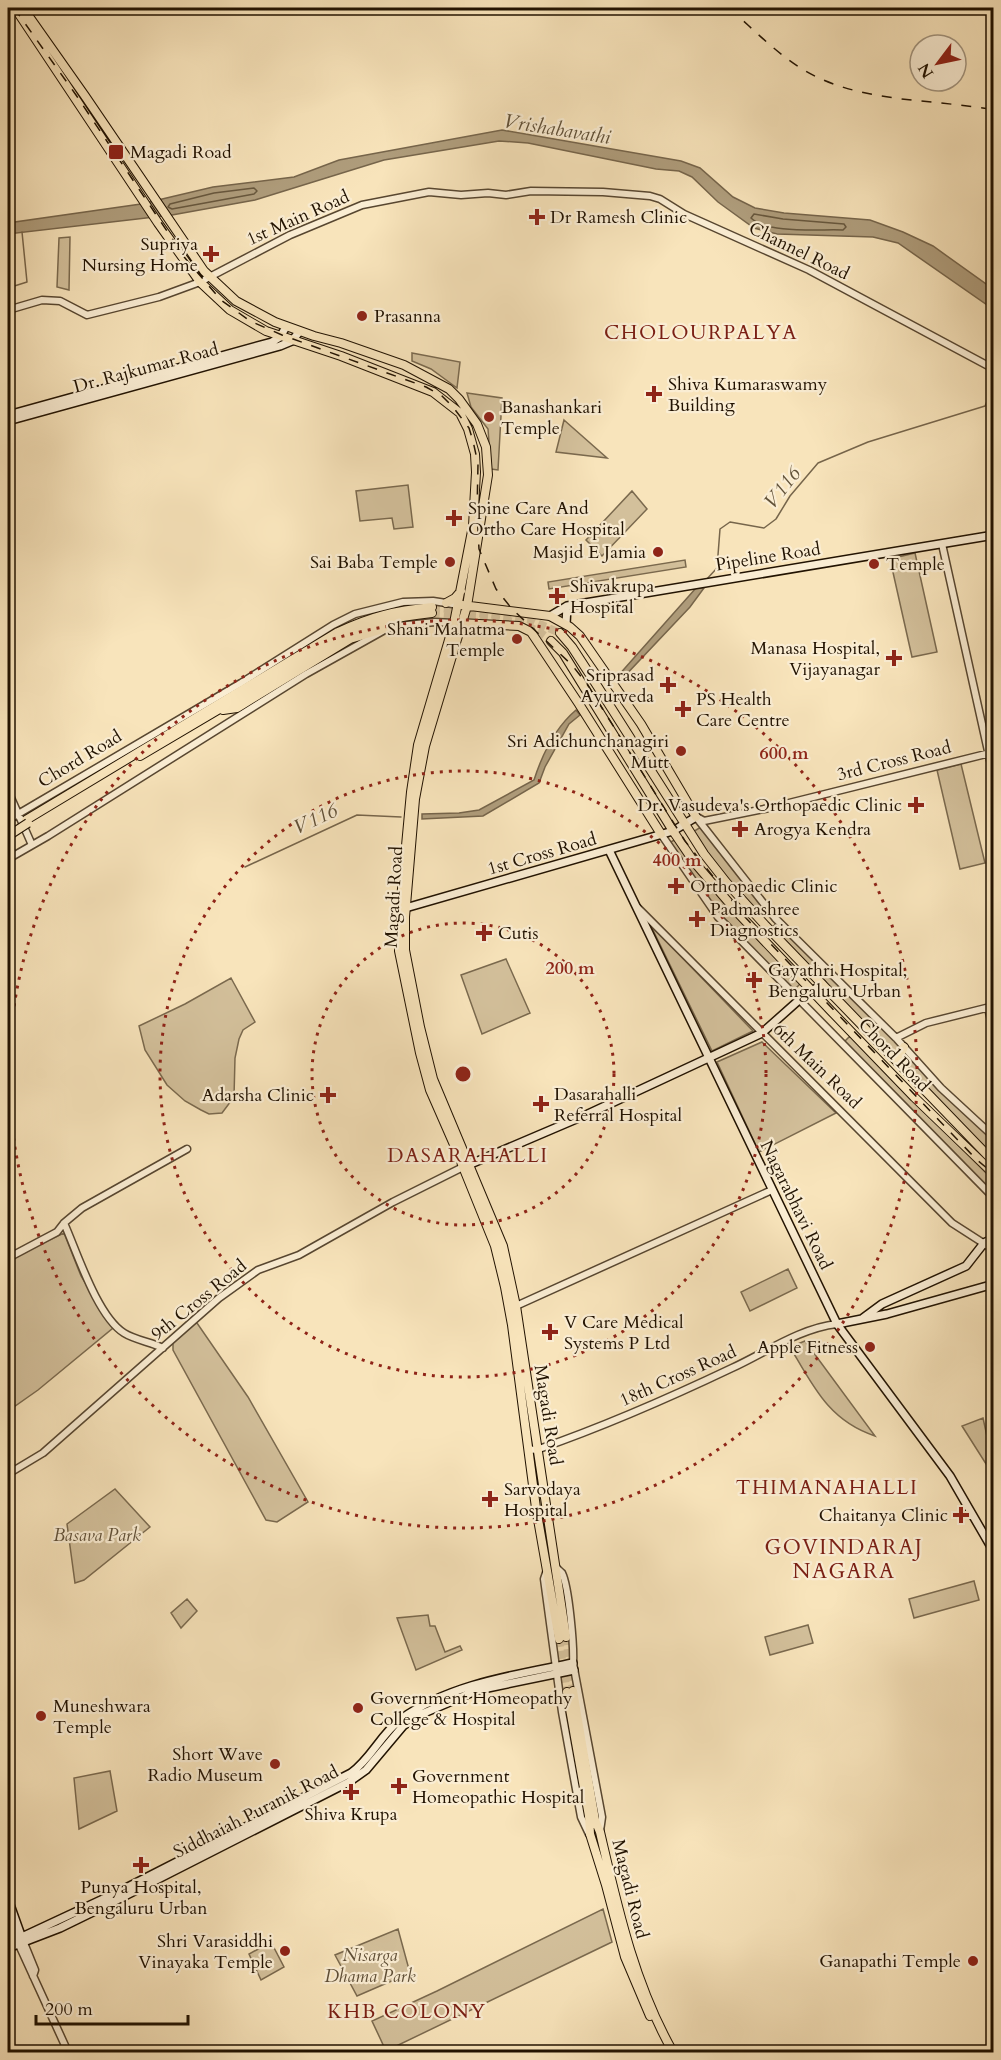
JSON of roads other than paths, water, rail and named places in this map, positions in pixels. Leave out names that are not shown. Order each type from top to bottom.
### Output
[{"type":"main road","name":"Magadi Road","points":[[15,8],[200,282],[230,310],[280,337],[341,356],[419,385],[441,397],[460,414],[468,429],[475,454],[476,472],[473,526],[467,550],[466,591]]},
{"type":"main road","name":"Magadi Road","points":[[23,8],[209,276],[236,301],[252,311],[299,332],[341,343],[404,365],[449,389],[477,424],[486,447],[488,475],[459,623],[418,745],[411,792],[403,909],[405,950],[422,1033],[434,1079],[495,1246],[512,1325],[534,1450]]},
{"type":"main road","points":[[157,221],[166,216]]},
{"type":"main road","points":[[280,337],[286,327]]},
{"type":"main road","points":[[292,341],[299,332]]},
{"type":"main road","name":"Dr. Rajkumar Road","points":[[8,415],[262,345],[280,337]]},
{"type":"main road","name":"Dr. Rajkumar Road","points":[[8,421],[214,365],[292,341]]},
{"type":"main road","name":"Pipeline Road","points":[[550,616],[567,606],[993,535]]},
{"type":"main road","points":[[446,603],[466,591],[476,601],[491,609]]},
{"type":"main road","points":[[463,605],[550,616],[566,624],[580,636],[641,724],[696,817]]},
{"type":"main road","points":[[566,624],[567,606]]},
{"type":"main road","points":[[8,836],[27,821],[214,705],[367,625],[432,610]]},
{"type":"main road","points":[[459,623],[519,626],[531,632],[580,704],[661,834]]},
{"type":"main road","points":[[8,831],[214,705],[237,708],[350,639],[390,627]]},
{"type":"main road","name":"Chord Road","points":[[560,633],[596,684],[684,825],[726,882],[993,1162]]},
{"type":"main road","name":"Chord Road","points":[[551,641],[563,653],[694,862],[737,912],[813,992],[914,1097],[993,1174]]},
{"type":"main road","points":[[580,704],[586,692]]},
{"type":"main road","name":"1st Cross Road","points":[[403,909],[673,831],[696,817]]},
{"type":"main road","name":"Nagarabhavi Road","points":[[609,850],[837,1324],[950,1476],[993,1552]]},
{"type":"main road","points":[[466,1166],[588,1114],[762,1033],[799,1000],[822,984]]},
{"type":"main road","points":[[897,1062],[904,1047]]},
{"type":"main road","name":"Magadi Road","points":[[466,1166],[503,1246],[516,1306],[551,1568]]},
{"type":"main road","points":[[861,1319],[882,1304],[966,1266],[984,1243],[993,1238]]},
{"type":"main road","points":[[837,1324],[993,1284]]},
{"type":"main road","points":[[551,1568],[562,1638]]},
{"type":"main road","name":"Siddhaiah Puranik Road","points":[[8,1948],[103,1907],[349,1782],[366,1770],[403,1726],[417,1716],[478,1690],[573,1667]]},
{"type":"main road","points":[[590,1834],[570,1691],[595,1820],[600,1832]]},
{"type":"main road","name":"Magadi Road","points":[[600,1832],[626,1939],[637,1972],[663,2033],[674,2052]]},
{"type":"main road","name":"Magadi Road","points":[[590,1834],[625,1957],[646,2008],[668,2052]]},
{"type":"main road","points":[[8,1899],[20,1941]]},
{"type":"main road","points":[[8,1915],[20,1941]]},
{"type":"main road","name":"Siddhaiah Puranik Road","points":[[8,1942],[20,1941]]},
{"type":"street","name":"1st Main Road","points":[[8,310],[42,300],[60,301],[87,315],[159,297],[200,282],[290,235],[362,205],[429,192],[461,195],[506,195],[531,191],[582,193]]},
{"type":"street","name":"Channel Road","points":[[582,193],[650,196],[660,200],[684,214],[808,270],[993,369]]},
{"type":"street","points":[[942,544],[991,753],[993,778]]},
{"type":"street","name":"Chord Road","points":[[8,820],[169,724],[214,705],[333,625],[355,614],[403,602],[433,601],[463,605]]},
{"type":"street","points":[[8,859],[306,674],[390,627],[435,622],[459,623]]},
{"type":"street","name":"3rd Cross Road","points":[[696,817],[704,821],[769,808],[991,753]]},
{"type":"street","points":[[8,791],[32,845]]},
{"type":"street","points":[[8,802],[18,814]]},
{"type":"street","points":[[696,817],[775,918],[896,1038],[941,1088],[993,1137]]},
{"type":"street","points":[[661,834],[718,917],[993,1198]]},
{"type":"street","name":"6th Main Road","points":[[635,904],[952,1223],[993,1250]]},
{"type":"street","points":[[896,1038],[926,1023],[991,1007],[993,1033]]},
{"type":"street","points":[[8,1258],[57,1232],[82,1208],[187,1149]]},
{"type":"street","name":"9th Cross Road","points":[[8,1474],[43,1452],[224,1294],[258,1270],[299,1255],[393,1202],[466,1166]]},
{"type":"street","points":[[516,1306],[772,1190]]},
{"type":"street","points":[[64,1223],[83,1268],[108,1317],[123,1332],[163,1348]]},
{"type":"street","name":"18th Cross Road","points":[[534,1450],[597,1428],[667,1398],[804,1333],[837,1324]]},
{"type":"street","name":"Magadi Road","points":[[590,1834],[581,1817],[562,1712],[544,1579],[551,1568],[562,1574],[566,1594],[574,1646],[573,1667],[602,1817],[600,1832]]},
{"type":"street","points":[[20,1941],[35,1970],[33,1976],[68,2052]]},
{"type":"water","points":[[502,130],[681,161],[700,168],[733,197],[755,208],[784,213],[870,220],[903,232],[933,246],[993,289],[993,309],[898,243],[873,237],[777,234],[754,228],[718,202],[692,177],[679,171],[656,169],[528,143],[499,141],[384,160],[255,200],[172,215],[8,234],[8,223],[141,204],[213,187],[294,177],[339,160]]},
{"type":"water","points":[[696,588],[704,588],[690,607],[620,681],[617,677]]},
{"type":"water","points":[[576,710],[580,715],[569,724],[545,767],[539,783],[483,816],[422,819],[422,814],[479,810],[534,780],[550,742]]},
{"type":"waterway","points":[[8,288],[27,282],[22,232]]},
{"type":"waterway","name":"V116","points":[[706,580],[717,568],[720,529],[730,522],[764,528],[776,519],[790,496],[818,463],[868,442],[985,406],[994,385]]},
{"type":"waterway","name":"V116","points":[[245,867],[357,815],[401,817]]},
{"type":"tunnel","points":[[432,607],[528,619],[560,633]]},
{"type":"tunnel","points":[[432,613],[511,621],[539,632],[551,641]]},
{"type":"tunnel","points":[[566,1637],[573,1691]]},
{"type":"tunnel","points":[[559,1639],[567,1692]]},
{"type":"railway","points":[[14,8],[76,95],[185,258],[221,300],[250,321],[282,335],[426,387],[442,396],[453,407],[469,428],[473,441],[478,464],[479,549],[496,589],[512,609],[572,665],[587,684],[685,841],[745,917],[976,1159],[994,1174]]},
{"type":"railway","points":[[729,8],[780,53],[821,79],[869,94],[994,110]]},
{"type":"place","name":"Magadi Road","points":[[116,152]]},
{"type":"place","name":"Dr Ramesh Clinic","points":[[537,217]]},
{"type":"place","name":"Supriya Nursing Home","points":[[211,254]]},
{"type":"place","name":"Prasanna","points":[[362,316]]},
{"type":"place","name":"Shiva Kumaraswamy Building","points":[[654,394]]},
{"type":"place","name":"Banashankari Temple","points":[[489,417]]},
{"type":"place","name":"Spine Care And Ortho Care Hospital","points":[[454,518]]},
{"type":"place","name":"Masjid E Jamia","points":[[658,552]]},
{"type":"place","name":"Sai Baba Temple","points":[[450,562]]},
{"type":"place","name":"Temple","points":[[874,564]]},
{"type":"place","name":"Shivakrupa Hospital","points":[[557,596]]},
{"type":"place","name":"Shani Mahatma Temple","points":[[517,639]]},
{"type":"place","name":"Manasa Hospital, Vijayanagar","points":[[894,658]]},
{"type":"place","name":"Sriprasad Ayurveda","points":[[668,685]]},
{"type":"place","name":"PS Health Care Centre","points":[[683,709]]},
{"type":"place","name":"Sri Adichunchanagiri Mutt","points":[[681,751]]},
{"type":"place","name":"Dr. Vasudeva's Orthopaedic Clinic","points":[[916,805]]},
{"type":"place","name":"Arogya Kendra","points":[[740,829]]},
{"type":"place","name":"Orthopaedic Clinic","points":[[676,886]]},
{"type":"place","name":"Padmashree Diagnostics","points":[[697,919]]},
{"type":"place","name":"Cutis","points":[[484,933]]},
{"type":"place","name":"Gayathri Hospital, Bengaluru Urban","points":[[754,980]]},
{"type":"place","name":"Adarsha Clinic","points":[[328,1095]]},
{"type":"place","name":"Dasarahalli Referral Hospital","points":[[541,1104]]},
{"type":"place","name":"V Care Medical Systems P Ltd","points":[[550,1332]]},
{"type":"place","name":"Apple Fitness","points":[[870,1347]]},
{"type":"place","name":"Sarvodaya Hospital","points":[[490,1499]]},
{"type":"place","name":"Chaitanya Clinic","points":[[961,1515]]},
{"type":"place","name":"Government Homeopathy College & Hospital","points":[[358,1708]]},
{"type":"place","name":"Muneshwara Temple","points":[[41,1716]]},
{"type":"place","name":"Short Wave Radio Museum","points":[[275,1764]]},
{"type":"place","name":"Government Homeopathic Hospital","points":[[399,1786]]},
{"type":"place","name":"Shiva Krupa","points":[[351,1792]]},
{"type":"place","name":"Punya Hospital, Bengaluru Urban","points":[[141,1865]]},
{"type":"place","name":"Shri Varasiddhi Vinayaka Temple","points":[[285,1951]]},
{"type":"place","name":"Ganapathi Temple","points":[[973,1961]]},
{"type":"district","name":"CHOLOURPALYA","points":[[701,332]]},
{"type":"district","name":"DASARAHALLI","points":[[468,1155]]},
{"type":"district","name":"THIMANAHALLI","points":[[827,1487]]},
{"type":"district","name":"GOVINDARAJ NAGARA","points":[[844,1559]]},
{"type":"district","name":"KHB COLONY","points":[[407,2011]]},
{"type":"water label","name":"Vrishabavathi","points":[[557,129]]},
{"type":"park label","name":"Basava Park","points":[[97,1535]]},
{"type":"park label","name":"Nisarga Dhama Park","points":[[370,1965]]}]
